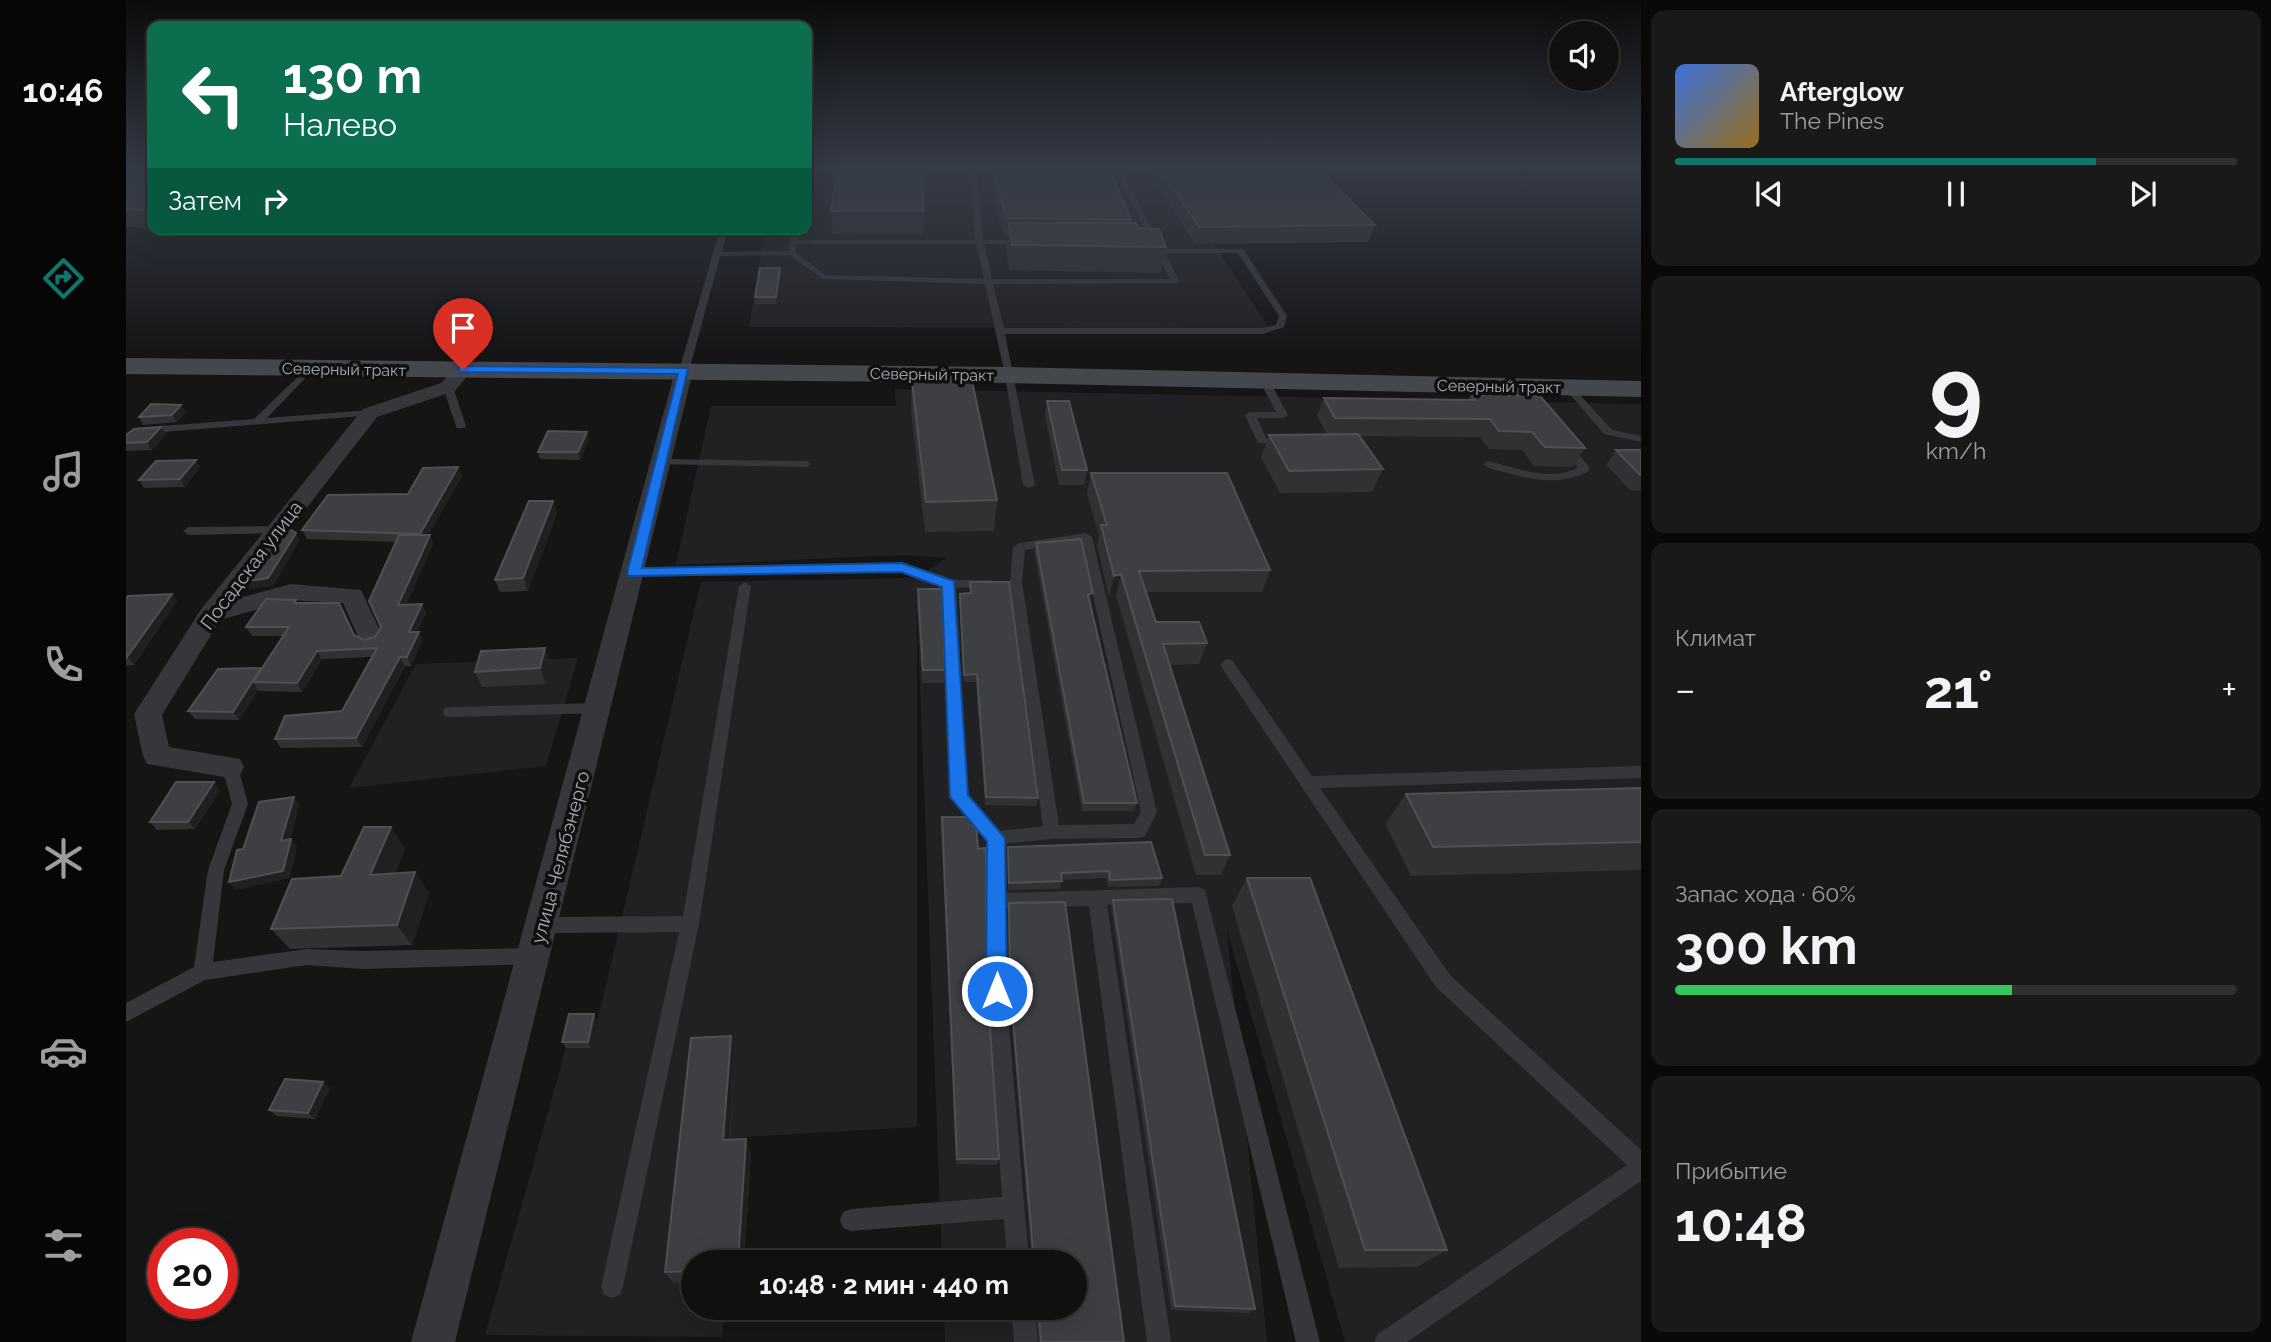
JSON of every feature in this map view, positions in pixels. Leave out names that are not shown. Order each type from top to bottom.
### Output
[{"type":"main road","name":"Северный тракт","points":[[126,366],[310,368],[456,378],[684,370],[1010,375],[1265,382],[1525,395],[1569,388],[1641,389]]},
{"type":"main road","name":"Северный тракт","points":[[126,378],[223,368]]},
{"type":"street","name":"улица Челябэнерго","points":[[433,1342],[634,573],[684,370]]},
{"type":"street","points":[[370,413],[456,378]]},
{"type":"street","name":"Посадская улица","points":[[230,767],[157,756],[148,714],[211,614],[370,413]]},
{"type":"street","points":[[211,614],[291,592],[352,596],[370,637]]},
{"type":"lane","points":[[978,229],[1010,375],[1029,485]]},
{"type":"lane","points":[[718,254],[791,253],[823,277],[989,282],[1175,281],[1148,229]]},
{"type":"lane","points":[[684,370],[723,235]]},
{"type":"lane","points":[[791,253],[796,235]]},
{"type":"lane","points":[[794,242],[1033,242]]},
{"type":"lane","points":[[999,331],[1263,331],[1280,327],[1283,316],[1240,251],[1157,247],[1141,243]]},
{"type":"lane","points":[[257,422],[310,368]]},
{"type":"lane","points":[[456,378],[461,426]]},
{"type":"lane","points":[[1265,382],[1283,415],[1250,415],[1262,441],[1303,443]]},
{"type":"lane","points":[[1569,388],[1608,432],[1641,439]]},
{"type":"lane","points":[[126,440],[135,431],[370,413]]},
{"type":"lane","points":[[1488,464],[1533,477],[1573,477],[1585,469],[1555,431]]},
{"type":"lane","points":[[662,462],[806,464]]},
{"type":"lane","points":[[189,531],[276,530]]},
{"type":"lane","points":[[996,838],[1052,832],[1139,831],[1149,812],[1086,537],[1019,547],[1016,582],[1052,832]]},
{"type":"lane","points":[[634,573],[902,568],[949,584],[1016,582]]},
{"type":"lane","points":[[949,584],[959,797],[996,838],[997,991],[1017,1250]]},
{"type":"lane","points":[[612,1287],[690,924],[745,586]]},
{"type":"lane","points":[[1227,664],[1443,981],[1641,1166],[1386,1342]]},
{"type":"lane","points":[[450,712],[599,708]]},
{"type":"lane","points":[[203,972],[216,870],[240,804],[230,767]]},
{"type":"lane","points":[[1307,782],[1641,772]]},
{"type":"lane","points":[[996,901],[1199,895],[1308,1342]]},
{"type":"lane","points":[[1097,898],[1159,1342]]},
{"type":"lane","points":[[543,925],[690,924]]},
{"type":"lane","points":[[126,1013],[203,972],[307,957],[362,960],[534,956]]},
{"type":"lane","points":[[851,1220],[1012,1207]]},
{"type":"lane","points":[[1024,1320],[1026,1342]]},
{"type":"shaded area","points":[[812,229],[1204,229],[1269,328],[749,327],[764,235],[812,235]]},
{"type":"shaded area","points":[[895,389],[1641,404],[1641,1342],[1345,1342],[1227,930],[1267,1342],[945,1342],[944,1320],[1087,1320],[1087,1250],[942,1250],[917,606],[917,1127],[743,1137],[731,1250],[681,1250],[681,1320],[724,1320],[722,1337],[485,1335],[566,1048],[591,1048],[701,582],[916,578],[946,558],[904,555],[676,565],[711,406],[896,406]]},
{"type":"shaded area","points":[[578,658],[546,766],[349,788],[416,664]]},
{"type":"building","points":[[1010,229],[1151,229],[1159,229],[1166,247],[1012,245]]},
{"type":"building","points":[[760,268],[780,268],[776,297],[755,297]]},
{"type":"building","points":[[972,381],[997,500],[926,502],[912,382]]},
{"type":"building","points":[[1471,394],[1540,396],[1585,448],[1545,447],[1532,432],[1499,431],[1490,419],[1335,418],[1324,398],[1475,400]]},
{"type":"building","points":[[1047,401],[1069,401],[1087,470],[1062,470]]},
{"type":"building","points":[[151,404],[181,405],[172,415],[139,417]]},
{"type":"building","points":[[161,427],[147,442],[126,443],[126,435],[134,429]]},
{"type":"building","points":[[548,431],[587,432],[578,452],[538,452]]},
{"type":"building","points":[[1358,434],[1383,469],[1289,471],[1269,435]]},
{"type":"building","points":[[1616,450],[1641,450],[1641,475],[1640,475]]},
{"type":"building","points":[[196,460],[180,479],[139,480],[156,461]]},
{"type":"building","points":[[458,467],[420,534],[302,530],[328,495],[408,494],[423,468]]},
{"type":"building","points":[[1091,473],[1227,473],[1270,570],[1139,571],[1156,622],[1199,622],[1207,643],[1163,644],[1230,855],[1205,855],[1121,574],[1114,576],[1101,525],[1107,525]]},
{"type":"building","points":[[529,501],[553,501],[523,578],[495,580]]},
{"type":"building","points":[[285,526],[296,533],[268,578],[242,582]]},
{"type":"building","points":[[399,535],[430,535],[398,605],[422,604],[409,632],[419,632],[407,657],[400,657],[356,738],[275,739],[285,716],[342,711],[377,648],[317,651],[297,683],[253,682],[289,627],[246,627],[266,599],[296,600],[294,603],[339,603],[354,635],[364,640],[375,637],[381,627],[369,601]]},
{"type":"building","points":[[1081,539],[1093,593],[1088,595],[1137,803],[1084,803],[1036,543]]},
{"type":"building","points":[[970,582],[1009,582],[1038,798],[986,797],[977,674],[964,675],[960,594],[971,593]]},
{"type":"building","points":[[918,589],[942,589],[945,670],[923,670]]},
{"type":"building","points":[[172,594],[126,658],[126,598]]},
{"type":"building","points":[[545,648],[540,668],[475,672],[481,651]]},
{"type":"building","points":[[261,668],[233,712],[188,711],[218,669]]},
{"type":"building","points":[[176,782],[214,782],[188,822],[150,822]]},
{"type":"building","points":[[1641,788],[1641,842],[1433,847],[1406,794]]},
{"type":"building","points":[[294,797],[281,841],[291,839],[283,871],[229,882],[237,850],[243,849],[259,802]]},
{"type":"building","points":[[942,817],[972,817],[976,822],[978,849],[986,848],[987,984],[999,1159],[957,1159]]},
{"type":"building","points":[[364,827],[391,827],[370,875],[415,872],[397,925],[271,929],[292,879],[341,876]]},
{"type":"building","points":[[1151,842],[1162,878],[1110,880],[1109,871],[1061,873],[1062,881],[1009,883],[1008,847]]},
{"type":"building","points":[[1247,878],[1310,878],[1447,1250],[1365,1250]]},
{"type":"building","points":[[1172,899],[1255,1309],[1175,1306],[1113,900]]},
{"type":"building","points":[[1065,902],[1124,1342],[1041,1342],[1039,1320],[1087,1320],[1087,1250],[1033,1250],[1010,984],[1009,903]]},
{"type":"building","points":[[569,1014],[594,1014],[588,1042],[562,1042]]},
{"type":"building","points":[[731,1036],[723,1140],[746,1139],[739,1250],[681,1250],[681,1271],[665,1272],[691,1038]]},
{"type":"building","points":[[285,1079],[323,1082],[308,1113],[269,1110]]},
{"type":"route","points":[[463,370],[684,370],[634,573],[902,568],[949,584],[959,797],[996,838],[997,991]]}]
